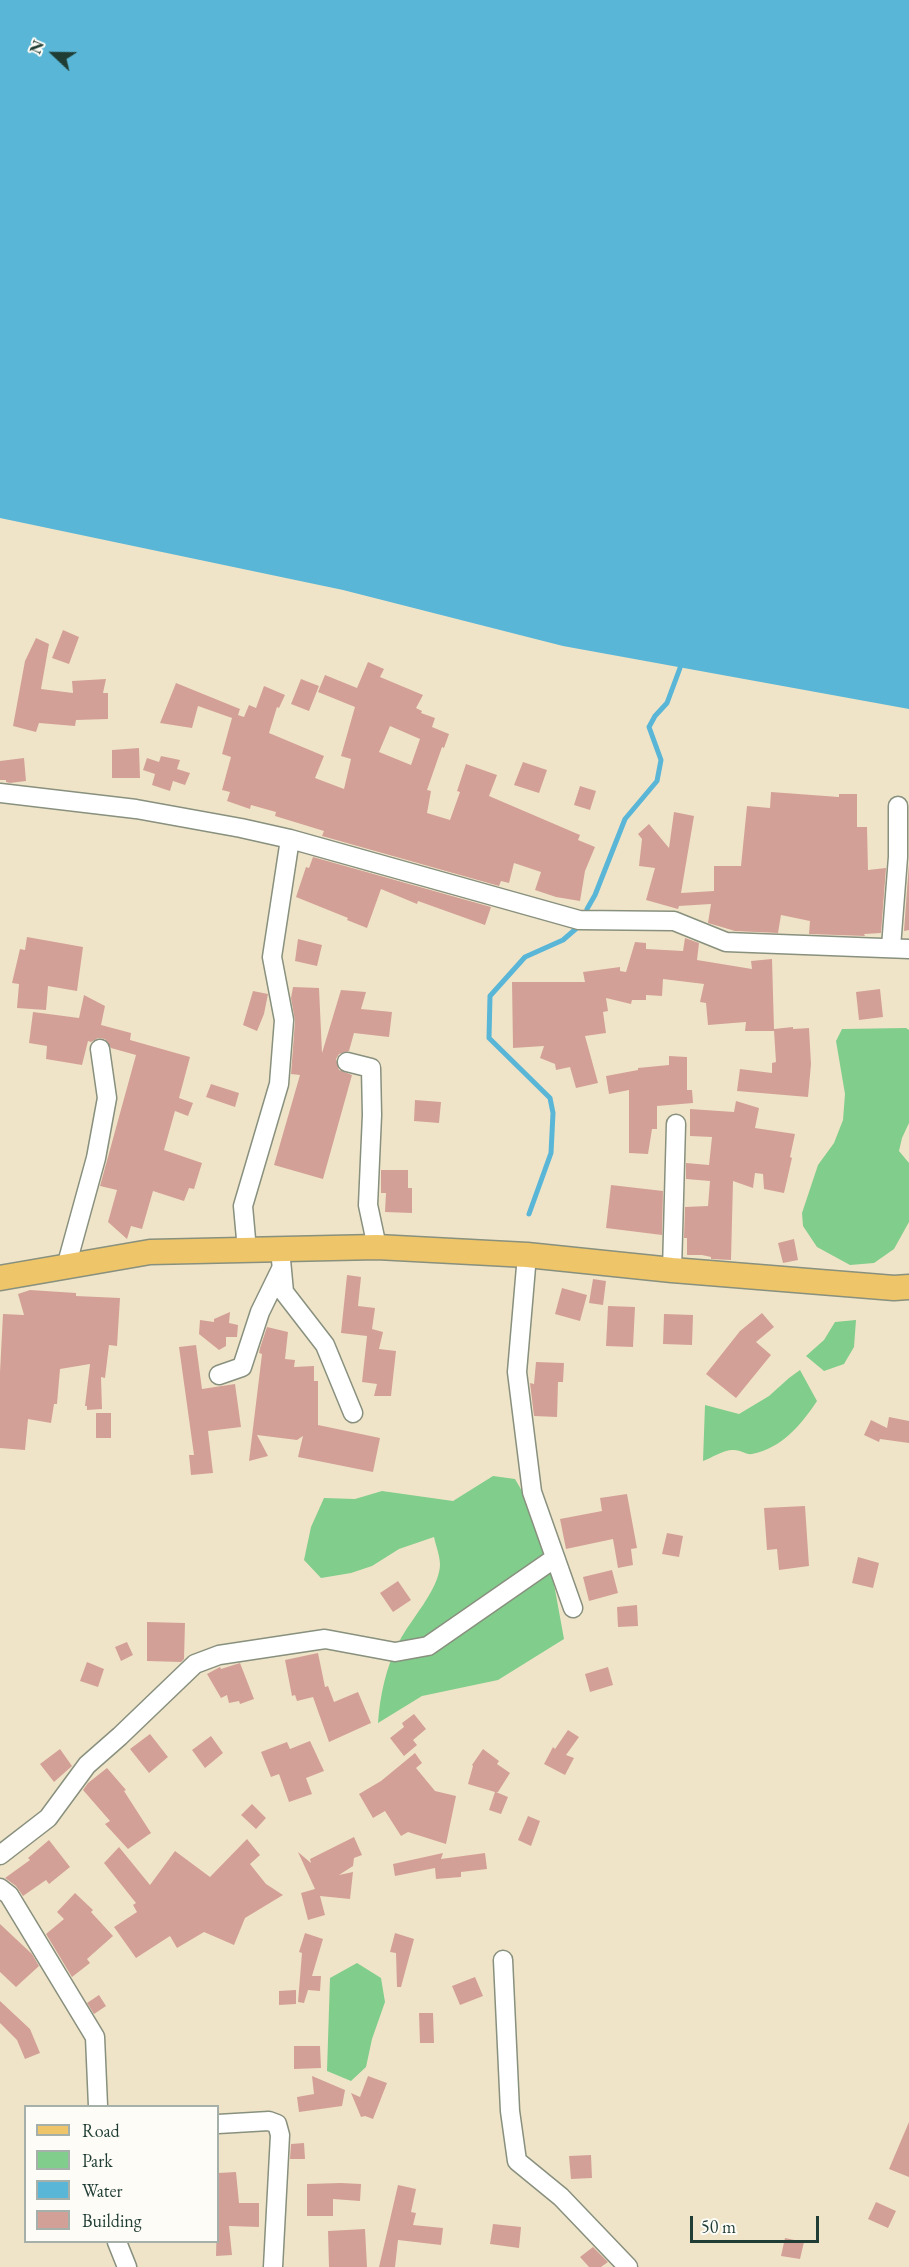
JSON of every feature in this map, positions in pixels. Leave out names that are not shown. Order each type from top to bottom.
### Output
[{"type":"main road","points":[[0,1278],[150,1252],[247,1250],[281,1258],[377,1247],[526,1255],[672,1270],[894,1288],[909,1287]]},
{"type":"street","points":[[0,793],[29,794],[136,809],[241,828],[290,839],[579,920],[674,921],[726,942],[900,948],[898,806]]},
{"type":"street","points":[[247,1250],[243,1206],[279,1084],[284,1020],[272,957],[290,839]]},
{"type":"street","points":[[66,1267],[96,1158],[107,1098],[100,1049]]},
{"type":"street","points":[[347,1062],[371,1068],[372,1115],[368,1205],[377,1247]]},
{"type":"street","points":[[672,1270],[676,1124]]},
{"type":"street","points":[[526,1255],[517,1372],[532,1492],[573,1608]]},
{"type":"street","points":[[219,1375],[242,1367],[281,1258]]},
{"type":"street","points":[[281,1258],[284,1292],[325,1345],[353,1413]]},
{"type":"street","points":[[0,1855],[48,1818],[87,1765],[195,1664],[219,1655],[325,1639],[395,1652],[428,1646],[555,1558]]},
{"type":"street","points":[[0,1888],[9,1895],[95,2037],[98,2105]]},
{"type":"street","points":[[503,1960],[510,2111],[517,2161],[561,2197],[628,2267]]},
{"type":"street","points":[[219,2124],[269,2121],[277,2124],[280,2135],[273,2267]]},
{"type":"street","points":[[118,2243],[127,2267]]},
{"type":"green space","points":[[906,1028],[909,1030],[909,1123],[899,1151],[909,1163],[909,1222],[894,1249],[874,1263],[850,1265],[817,1247],[803,1226],[802,1213],[818,1165],[834,1143],[843,1120],[845,1094],[836,1041],[842,1029]]},
{"type":"green space","points":[[856,1320],[854,1347],[844,1364],[824,1371],[806,1356],[824,1340],[835,1322]]},
{"type":"green space","points":[[800,1370],[817,1401],[790,1434],[773,1447],[763,1451],[750,1454],[730,1450],[703,1461],[705,1405],[739,1414],[769,1396]]},
{"type":"green space","points":[[493,1476],[515,1479],[544,1529],[564,1639],[498,1680],[422,1696],[378,1723],[387,1671],[399,1642],[435,1584],[440,1565],[439,1555],[434,1537],[399,1549],[372,1566],[351,1573],[321,1578],[304,1560],[311,1527],[324,1498],[355,1499],[382,1491],[453,1501]]},
{"type":"green space","points":[[357,1963],[381,1978],[385,2002],[372,2039],[366,2067],[351,2081],[327,2071],[330,1978]]},
{"type":"water","points":[[0,0],[909,0],[909,709],[563,646],[343,590],[0,518]]},
{"type":"building","points":[[63,630],[79,637],[69,664],[52,658]]},
{"type":"building","points":[[36,638],[49,644],[41,689],[73,693],[72,681],[106,679],[103,693],[108,693],[108,719],[76,720],[75,726],[39,723],[36,732],[13,726],[25,661]]},
{"type":"building","points":[[368,662],[384,669],[380,677],[423,695],[416,708],[422,711],[421,713],[435,718],[432,727],[449,734],[427,790],[431,791],[427,813],[450,820],[460,792],[457,791],[466,764],[497,775],[489,796],[580,835],[578,840],[595,847],[585,871],[580,901],[556,897],[535,890],[541,872],[514,863],[509,883],[501,881],[499,886],[322,836],[324,831],[275,816],[276,812],[251,805],[250,809],[227,801],[230,792],[222,790],[231,757],[222,754],[232,718],[198,706],[192,728],[160,723],[176,683],[240,709],[238,715],[244,717],[249,705],[256,708],[264,686],[285,695],[279,708],[277,707],[269,733],[324,756],[315,778],[344,789],[351,759],[341,756],[355,707],[318,692],[325,675],[357,688]],"holes":[[[390,726],[420,739],[411,765],[379,752]]]},
{"type":"building","points":[[301,679],[319,686],[309,711],[291,704]]},
{"type":"building","points":[[139,748],[140,778],[112,778],[112,750]]},
{"type":"building","points":[[161,756],[180,760],[177,769],[190,773],[185,785],[173,781],[170,791],[152,785],[155,774],[143,770],[147,758],[159,762]]},
{"type":"building","points":[[24,758],[26,781],[10,783],[0,780],[0,761]]},
{"type":"building","points":[[523,762],[547,770],[539,793],[514,785]]},
{"type":"building","points":[[580,786],[596,791],[590,810],[574,805]]},
{"type":"building","points":[[771,792],[839,797],[839,794],[857,794],[857,827],[867,827],[868,870],[886,868],[881,933],[864,934],[865,936],[809,934],[810,921],[781,915],[778,933],[735,931],[708,923],[711,904],[679,906],[678,909],[646,900],[655,868],[639,866],[642,839],[638,834],[649,824],[669,848],[674,812],[694,816],[681,893],[714,891],[714,866],[741,866],[747,806],[770,808]]},
{"type":"building","points":[[313,857],[491,907],[485,925],[418,901],[417,904],[381,889],[367,928],[296,897],[306,867],[309,868]]},
{"type":"building","points":[[909,863],[909,930],[904,931]]},
{"type":"building","points":[[27,937],[83,947],[77,991],[48,986],[46,1010],[17,1008],[19,984],[12,983],[20,949],[25,950]]},
{"type":"building","points":[[685,938],[699,943],[697,960],[752,969],[751,961],[772,959],[774,1029],[809,1028],[811,1064],[808,1097],[737,1091],[740,1069],[772,1073],[772,1063],[776,1062],[774,1031],[745,1031],[746,1022],[708,1025],[706,1003],[700,1002],[704,984],[663,979],[662,996],[646,995],[646,1000],[632,1000],[631,1004],[606,998],[608,1011],[603,1012],[606,1033],[585,1036],[598,1083],[576,1088],[570,1067],[556,1070],[555,1064],[540,1058],[544,1046],[513,1048],[512,982],[585,982],[583,972],[620,967],[620,971],[626,972],[635,942],[646,943],[646,949],[683,951]]},
{"type":"building","points":[[298,939],[322,945],[317,966],[295,961]]},
{"type":"building","points":[[293,987],[319,988],[322,1053],[341,990],[366,992],[361,1009],[392,1012],[389,1037],[354,1033],[349,1051],[339,1054],[336,1059],[339,1070],[352,1075],[323,1179],[274,1165],[300,1075],[291,1074],[295,1021],[291,998]]},
{"type":"building","points":[[880,989],[883,1017],[859,1020],[856,992]]},
{"type":"building","points":[[253,991],[268,994],[264,1014],[257,1031],[243,1025]]},
{"type":"building","points":[[84,995],[105,1006],[101,1025],[131,1033],[130,1040],[190,1057],[179,1098],[193,1103],[188,1116],[175,1111],[164,1150],[202,1163],[194,1189],[189,1188],[184,1201],[153,1191],[142,1229],[131,1226],[127,1239],[108,1222],[117,1190],[100,1186],[136,1055],[111,1048],[105,1039],[98,1038],[91,1042],[88,1041],[82,1065],[46,1059],[47,1046],[29,1043],[33,1012],[79,1018]]},
{"type":"building","points":[[669,1056],[687,1057],[687,1090],[692,1090],[693,1103],[657,1106],[657,1129],[652,1129],[648,1154],[629,1153],[629,1090],[609,1094],[606,1076],[638,1070],[638,1068],[669,1065]]},
{"type":"building","points":[[211,1084],[239,1093],[235,1107],[206,1097]]},
{"type":"building","points":[[415,1100],[441,1102],[439,1123],[414,1121]]},
{"type":"building","points":[[736,1101],[759,1108],[755,1128],[795,1134],[784,1193],[764,1189],[763,1174],[755,1173],[753,1188],[733,1181],[731,1260],[687,1255],[687,1238],[684,1238],[685,1207],[708,1206],[710,1181],[686,1179],[686,1163],[709,1165],[712,1137],[690,1136],[690,1109],[734,1112]]},
{"type":"building","points":[[381,1170],[408,1170],[408,1188],[412,1188],[412,1213],[385,1212],[386,1193],[381,1193]]},
{"type":"building","points":[[611,1185],[663,1191],[662,1235],[606,1228]]},
{"type":"building","points":[[794,1239],[798,1260],[783,1263],[778,1243]]},
{"type":"building","points":[[347,1275],[361,1277],[358,1306],[375,1308],[372,1329],[383,1332],[379,1349],[396,1351],[391,1396],[374,1396],[377,1384],[362,1382],[367,1336],[341,1333]]},
{"type":"building","points":[[593,1279],[606,1281],[603,1305],[589,1303]]},
{"type":"building","points":[[562,1288],[587,1295],[580,1321],[555,1314]]},
{"type":"building","points":[[30,1290],[76,1293],[76,1296],[120,1298],[117,1346],[109,1345],[105,1378],[101,1377],[102,1409],[87,1410],[85,1406],[90,1364],[60,1369],[57,1404],[54,1404],[51,1423],[28,1419],[25,1450],[0,1448],[3,1314],[24,1315],[18,1294]]},
{"type":"building","points":[[608,1306],[635,1307],[633,1347],[606,1346]]},
{"type":"building","points":[[230,1312],[229,1323],[238,1325],[237,1337],[226,1337],[226,1346],[219,1350],[199,1334],[200,1320],[214,1322],[214,1319]]},
{"type":"building","points":[[762,1313],[774,1327],[756,1342],[771,1355],[736,1398],[706,1374],[740,1331]]},
{"type":"building","points":[[664,1314],[693,1315],[692,1345],[663,1344]]},
{"type":"building","points":[[267,1327],[288,1332],[285,1359],[295,1360],[294,1367],[314,1366],[314,1381],[318,1381],[318,1425],[380,1438],[373,1472],[298,1457],[303,1436],[297,1440],[257,1435],[268,1456],[249,1461],[262,1354],[259,1353]]},
{"type":"building","points":[[196,1345],[202,1389],[235,1384],[241,1427],[208,1431],[213,1473],[191,1475],[189,1455],[194,1455],[179,1347]]},
{"type":"building","points":[[536,1362],[564,1363],[563,1382],[558,1382],[557,1417],[534,1416],[530,1383],[534,1384]]},
{"type":"building","points":[[96,1413],[111,1413],[111,1438],[96,1438]]},
{"type":"building","points":[[889,1417],[909,1421],[909,1443],[880,1439],[879,1442],[864,1435],[871,1420],[887,1428]]},
{"type":"building","points":[[627,1494],[637,1548],[631,1549],[633,1565],[618,1568],[613,1539],[566,1549],[560,1519],[602,1511],[600,1498]]},
{"type":"building","points":[[805,1506],[809,1566],[779,1570],[777,1549],[767,1550],[764,1508]]},
{"type":"building","points":[[667,1533],[683,1536],[679,1557],[662,1554]]},
{"type":"building","points":[[858,1557],[879,1563],[873,1588],[852,1583]]},
{"type":"building","points":[[612,1570],[618,1593],[589,1601],[583,1577]]},
{"type":"building","points":[[398,1581],[411,1600],[393,1612],[380,1593]]},
{"type":"building","points":[[637,1605],[638,1626],[618,1627],[617,1607]]},
{"type":"building","points":[[147,1622],[185,1623],[184,1659],[181,1662],[147,1661]]},
{"type":"building","points":[[127,1642],[133,1655],[121,1661],[115,1647]]},
{"type":"building","points":[[318,1653],[325,1687],[328,1686],[334,1702],[358,1692],[371,1723],[329,1742],[313,1697],[297,1701],[295,1695],[292,1696],[285,1660]]},
{"type":"building","points":[[87,1662],[104,1669],[98,1687],[80,1681]]},
{"type":"building","points":[[240,1663],[254,1699],[240,1704],[239,1701],[229,1703],[227,1695],[221,1698],[207,1674],[220,1667],[221,1669]]},
{"type":"building","points":[[608,1667],[613,1685],[590,1692],[585,1674]]},
{"type":"building","points":[[414,1714],[426,1729],[413,1740],[417,1745],[404,1756],[390,1738],[404,1727],[402,1723]]},
{"type":"building","points":[[568,1730],[579,1737],[566,1755],[574,1758],[565,1775],[544,1764],[553,1747],[555,1749]]},
{"type":"building","points":[[150,1734],[168,1757],[149,1773],[130,1749]]},
{"type":"building","points":[[211,1736],[223,1753],[205,1768],[192,1750]]},
{"type":"building","points":[[310,1741],[324,1771],[306,1778],[312,1794],[289,1802],[279,1774],[271,1777],[261,1752],[287,1742],[290,1749]]},
{"type":"building","points":[[60,1749],[72,1766],[54,1782],[40,1764]]},
{"type":"building","points":[[483,1749],[499,1761],[497,1764],[510,1773],[496,1792],[508,1797],[501,1814],[489,1810],[495,1792],[468,1784],[472,1765]]},
{"type":"building","points":[[415,1753],[422,1763],[416,1768],[435,1791],[456,1796],[446,1844],[408,1832],[401,1836],[385,1811],[373,1818],[359,1794],[381,1781]]},
{"type":"building","points":[[107,1768],[126,1790],[124,1791],[151,1833],[128,1849],[105,1824],[110,1821],[83,1790]]},
{"type":"building","points":[[252,1804],[266,1818],[256,1829],[241,1815]]},
{"type":"building","points":[[528,1816],[540,1821],[531,1846],[518,1840]]},
{"type":"building","points":[[354,1837],[362,1855],[354,1858],[353,1866],[339,1875],[353,1872],[350,1899],[320,1896],[325,1915],[308,1920],[301,1893],[315,1889],[298,1852],[311,1863],[310,1859]]},
{"type":"building","points":[[247,1839],[260,1855],[250,1864],[266,1884],[283,1895],[245,1918],[234,1945],[204,1932],[177,1948],[170,1936],[136,1958],[114,1927],[137,1912],[133,1905],[136,1903],[104,1863],[119,1847],[150,1885],[175,1851],[210,1877]]},
{"type":"building","points":[[49,1840],[70,1867],[49,1884],[46,1880],[23,1896],[16,1886],[5,1878],[30,1860],[28,1858]]},
{"type":"building","points":[[443,1853],[441,1859],[485,1853],[487,1869],[461,1872],[461,1877],[436,1879],[435,1868],[395,1876],[393,1864]]},
{"type":"building","points":[[75,1893],[93,1910],[91,1912],[113,1936],[87,1959],[90,1963],[72,1977],[46,1934],[64,1919],[57,1912]]},
{"type":"building","points":[[0,1924],[32,1954],[39,1966],[16,1987],[0,1972]]},
{"type":"building","points":[[305,1933],[323,1939],[312,1976],[321,1976],[320,1991],[308,1990],[304,2003],[298,2002],[302,1953],[299,1952]]},
{"type":"building","points":[[395,1933],[414,1939],[401,1987],[397,1987],[396,1953],[390,1952]]},
{"type":"building","points":[[475,1977],[483,1996],[460,2005],[452,1986]]},
{"type":"building","points":[[296,1990],[296,2004],[279,2005],[279,1991]]},
{"type":"building","points":[[99,1995],[106,2006],[94,2014],[87,2003]]},
{"type":"building","points":[[0,2001],[30,2029],[40,2053],[25,2059],[17,2040],[0,2023]]},
{"type":"building","points":[[419,2013],[433,2013],[434,2043],[420,2043]]},
{"type":"building","points":[[294,2046],[320,2046],[321,2068],[294,2069]]},
{"type":"building","points":[[312,2076],[345,2090],[342,2106],[299,2112],[297,2097],[314,2094]]},
{"type":"building","points":[[368,2076],[387,2083],[373,2119],[361,2117],[351,2093],[360,2097]]},
{"type":"building","points":[[909,2122],[909,2177],[889,2169]]},
{"type":"building","points":[[304,2143],[305,2159],[290,2159],[291,2144]]},
{"type":"building","points":[[591,2155],[592,2178],[571,2179],[569,2156]]},
{"type":"building","points":[[236,2172],[239,2203],[259,2203],[259,2227],[229,2226],[232,2255],[216,2256],[216,2243],[219,2243],[219,2173]]},
{"type":"building","points":[[307,2184],[361,2184],[360,2201],[333,2199],[333,2216],[307,2216]]},
{"type":"building","points":[[398,2185],[416,2189],[411,2212],[416,2213],[413,2225],[443,2228],[441,2245],[398,2240],[395,2267],[379,2267]]},
{"type":"building","points":[[876,2202],[896,2211],[888,2228],[868,2219]]},
{"type":"building","points":[[493,2224],[521,2227],[519,2248],[490,2244]]},
{"type":"building","points":[[365,2229],[367,2267],[329,2267],[328,2231]]},
{"type":"building","points":[[785,2238],[804,2242],[800,2259],[781,2256]]},
{"type":"building","points":[[593,2247],[608,2262],[601,2267],[589,2267],[580,2257]]},
{"type":"waterway","points":[[587,909],[595,895],[625,819],[657,781],[661,760],[649,727],[667,703],[680,668]]},
{"type":"waterway","points":[[529,1214],[551,1153],[553,1113],[550,1098],[489,1038],[490,996],[525,957],[563,940],[578,927]]}]
